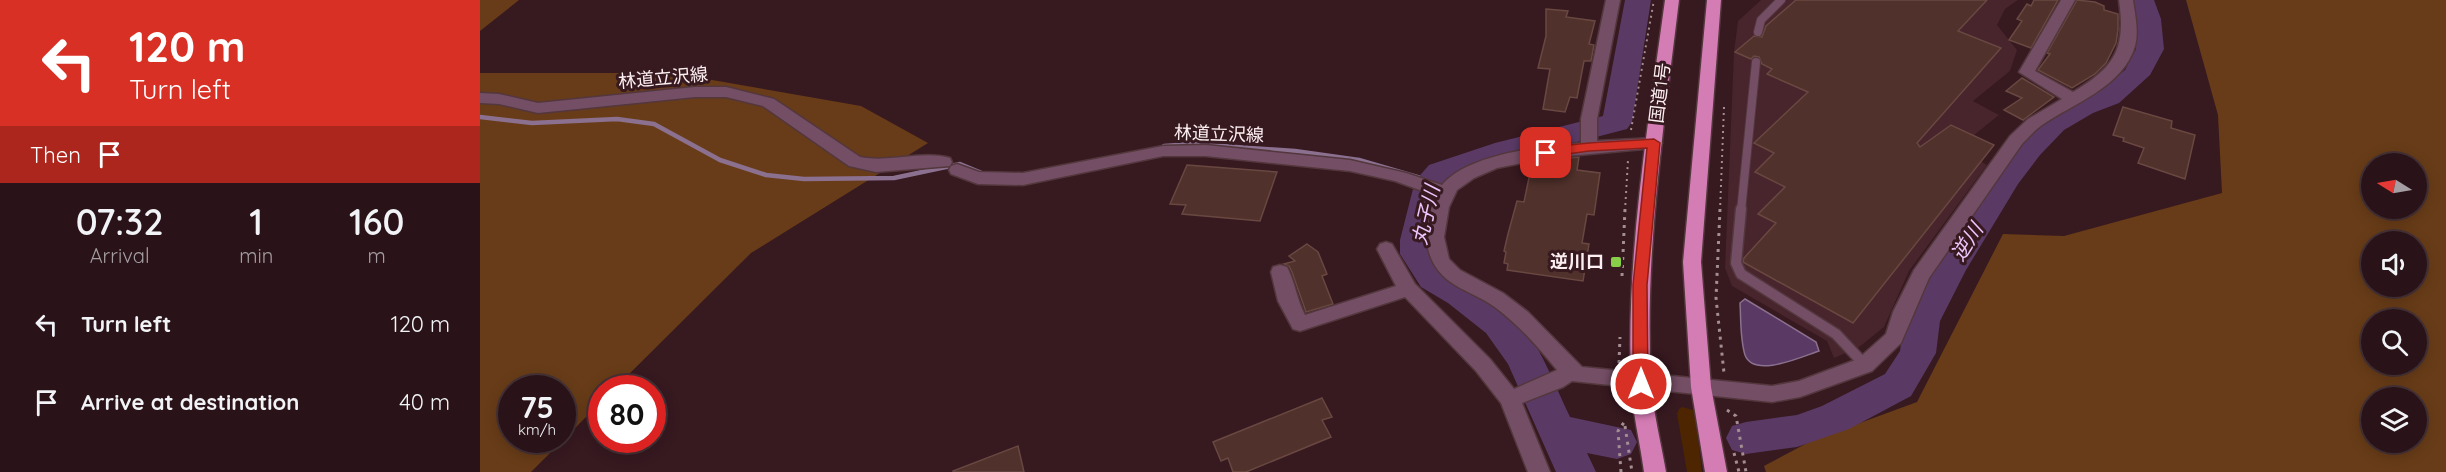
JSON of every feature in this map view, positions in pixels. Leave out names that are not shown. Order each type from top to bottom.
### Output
[{"type":"highway","name":"国道1号","points":[[1654,472],[1641,380],[1640,285],[1654,143],[1672,0]]},
{"type":"highway","points":[[1714,0],[1692,262],[1701,387],[1716,472]]},
{"type":"street","points":[[1589,145],[1589,122],[1613,0]]},
{"type":"street","points":[[2068,0],[2027,72],[2073,99]]},
{"type":"street","points":[[1516,397],[1563,376],[1579,375],[1725,390],[1786,393],[1865,365],[1894,338],[1903,312],[1921,274],[2016,140],[2035,122],[2107,79],[2119,66],[2127,47],[2130,16],[2122,1]]},
{"type":"street","name":"林道立沢線","points":[[480,98],[510,101],[521,106],[548,108],[694,92],[726,92],[768,102],[841,155],[855,162],[876,166],[930,161],[950,166],[978,178],[1048,175],[1161,152],[1190,150],[1300,158],[1359,167],[1410,180],[1443,192]]},
{"type":"street","points":[[1563,376],[1524,319],[1442,264],[1434,241],[1443,192],[1462,178],[1499,162],[1589,145],[1654,143]]},
{"type":"street","points":[[1386,249],[1408,289],[1516,397],[1539,472]]},
{"type":"street","points":[[1280,272],[1288,301],[1300,324],[1408,289]]},
{"type":"lane","points":[[1758,32],[1761,20],[1781,0]]},
{"type":"lane","points":[[1756,62],[1736,263],[1741,274],[1836,334],[1865,365]]},
{"type":"path","points":[[1724,104],[1716,298],[1727,417]]},
{"type":"path","points":[[1727,410],[1736,416],[1746,472]]},
{"type":"path","points":[[1621,472],[1618,431],[1625,421]]},
{"type":"path","points":[[1732,444],[1739,472]]},
{"type":"shaded area","points":[[480,0],[519,0],[480,31]]},
{"type":"shaded area","points":[[1761,0],[2018,0],[2005,9],[1997,25],[2017,50],[2010,71],[1973,101],[1999,115],[1958,148],[1987,165],[1909,271],[1884,327],[1858,348],[1834,358],[1827,341],[1732,286],[1725,268],[1734,52],[1738,21]]},
{"type":"shaded area","points":[[2186,0],[2446,0],[2446,472],[1766,472],[1764,466],[1811,441],[1917,402],[2003,234],[2064,236],[2222,193],[2218,115]]},
{"type":"shaded area","points":[[480,73],[672,73],[861,106],[928,143],[751,253],[628,375],[588,375],[588,415],[576,427],[576,375],[498,375],[498,453],[550,453],[531,472],[480,472]]},
{"type":"shaded area","points":[[1745,299],[1816,342],[1819,351],[1768,366],[1750,362],[1745,355],[1741,336],[1740,303]]},
{"type":"shaded area","points":[[1682,407],[1693,410],[1695,415],[1702,472],[1687,472],[1677,414]]},
{"type":"building","points":[[1796,0],[1987,0],[1958,31],[2001,48],[1917,143],[1920,147],[1951,125],[1994,145],[1853,323],[1743,262],[1744,258],[1776,223],[1758,214],[1785,187],[1755,172],[1774,153],[1754,143],[1808,92],[1767,74],[1772,69],[1762,64],[1759,57],[1754,56],[1751,59],[1735,52],[1754,36],[1762,37],[1766,26]]},
{"type":"building","points":[[2034,0],[2058,0],[2031,48],[2009,40],[2022,21],[2017,19],[2027,4],[2031,6]]},
{"type":"building","points":[[2077,0],[2095,2],[2104,6],[2104,10],[2118,14],[2118,30],[2116,43],[2106,63],[2095,74],[2072,88],[2038,70],[2050,54],[2047,53]]},
{"type":"building","points":[[1546,9],[1568,11],[1566,17],[1595,21],[1589,44],[1594,45],[1591,61],[1584,61],[1577,98],[1570,97],[1565,112],[1543,109],[1550,69],[1538,68],[1546,36]]},
{"type":"building","points":[[2022,78],[2054,97],[2023,120],[2004,110],[2022,98],[2006,91]]},
{"type":"building","points":[[2123,107],[2172,121],[2171,128],[2195,135],[2185,179],[2138,163],[2144,148],[2113,135]]},
{"type":"building","points":[[1579,157],[1577,170],[1600,173],[1594,215],[1587,214],[1582,243],[1589,244],[1583,281],[1507,270],[1508,264],[1504,263],[1506,252],[1504,251],[1517,201],[1524,202],[1531,168],[1534,168],[1535,164],[1557,167],[1558,159]]},
{"type":"building","points":[[1187,165],[1277,172],[1260,221],[1182,214],[1186,205],[1170,204]]},
{"type":"building","points":[[1307,244],[1318,252],[1327,274],[1322,276],[1333,304],[1306,312],[1292,272],[1289,266],[1284,264],[1295,261],[1289,256]]},
{"type":"building","points":[[1322,398],[1332,417],[1322,420],[1331,437],[1246,472],[1233,472],[1228,458],[1221,461],[1213,442]]},
{"type":"building","points":[[1018,446],[1024,472],[953,472],[953,471]]},
{"type":"waterway","name":"丸子川","points":[[1576,472],[1523,357],[1499,323],[1460,294],[1433,278],[1417,254],[1417,240],[1431,181],[1440,172],[1506,150],[1617,122],[1638,0]]},
{"type":"waterway","name":"逆川","points":[[1746,438],[1797,431],[1835,418],[1898,385],[1918,353],[1922,321],[1951,266],[2007,177],[2029,148],[2054,123],[2083,107],[2109,97],[2136,75],[2150,49],[2148,19],[2141,0]]},
{"type":"waterway","points":[[480,117],[532,123],[617,119],[654,124],[720,160],[766,175],[804,179],[894,178],[960,164],[984,174]]},
{"type":"waterway","points":[[1164,146],[1192,144],[1295,151],[1359,160],[1431,181]]},
{"type":"waterway","name":"逆川","points":[[1558,431],[1617,442]]},
{"type":"place","name":"逆川口","points":[[1616,262]]},
{"type":"route","points":[[1546,153],[1589,147],[1654,143],[1640,285],[1641,384]]}]
